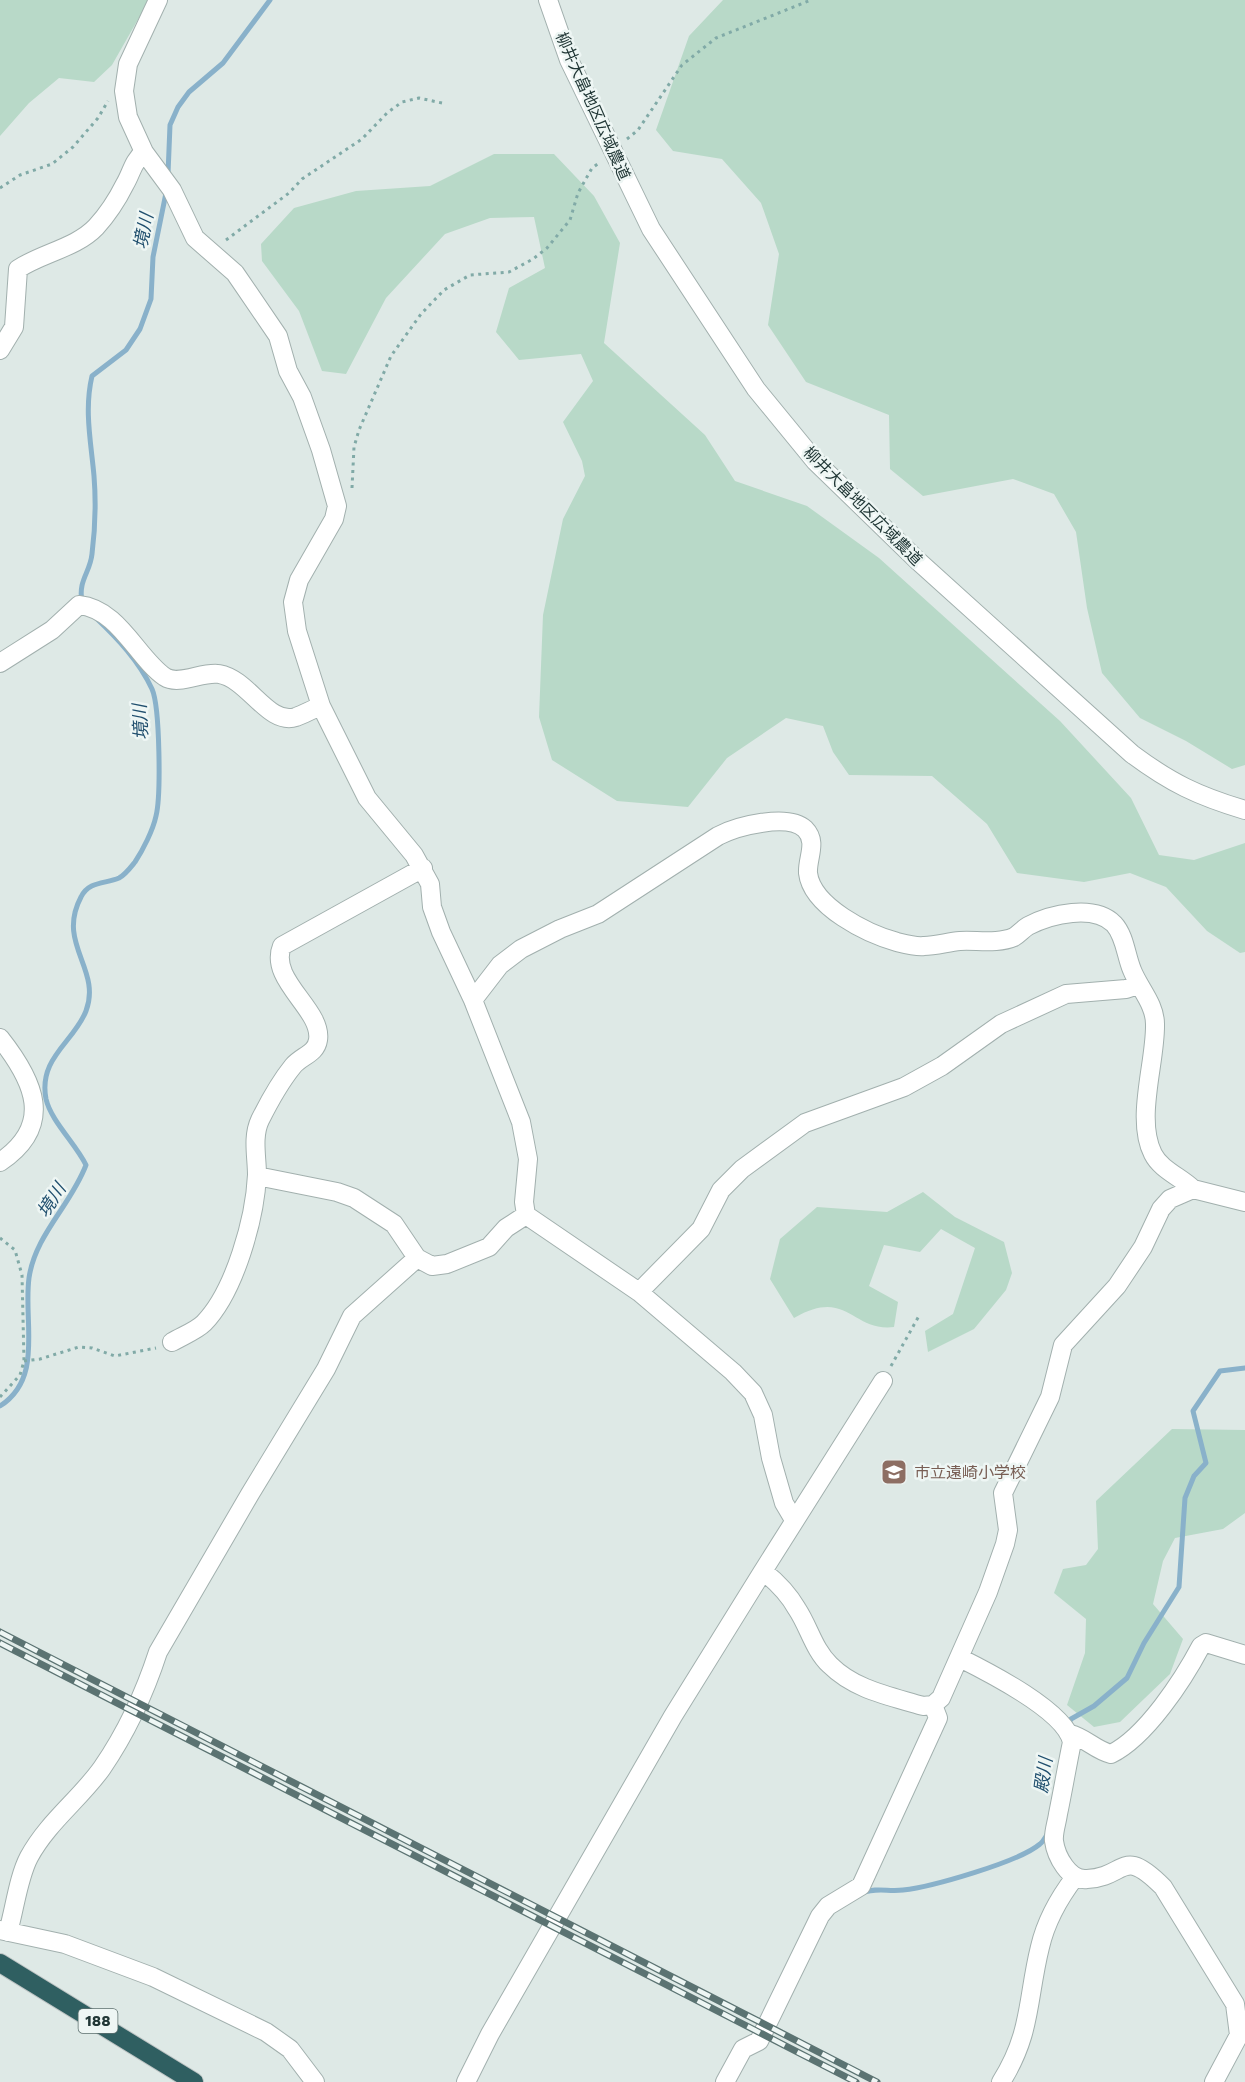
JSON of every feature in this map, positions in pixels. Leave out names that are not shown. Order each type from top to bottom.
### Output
[{"type":"highway","name":"188","points":[[0,1963],[194,2082]]},
{"type":"street","points":[[158,0],[128,64],[124,91],[128,117],[144,152],[172,189],[195,238],[235,273],[278,336],[288,370],[302,397],[321,450],[337,506],[334,519],[299,580],[293,602],[297,631],[321,706],[367,798],[423,868],[441,932],[473,1000],[521,1122],[528,1159],[524,1202],[526,1215],[639,1292],[734,1372],[753,1393],[763,1415],[771,1458],[784,1503],[794,1520]]},
{"type":"street","name":"柳井大畠地区広域農道","points":[[548,0],[569,60],[651,230],[756,389],[815,461],[934,575],[1132,754],[1167,780],[1208,799],[1245,810]]},
{"type":"street","points":[[0,350],[14,327],[18,269],[31,260],[86,236],[104,216],[126,183],[136,158],[144,152]]},
{"type":"street","points":[[0,663],[52,630],[79,605],[90,606],[128,636],[165,677],[175,681],[197,675],[217,674],[232,677],[248,688],[271,712],[280,717],[294,718],[321,706]]},
{"type":"street","points":[[473,1000],[500,965],[521,949],[560,929],[598,914],[733,828],[789,822],[805,829],[812,842],[808,873],[814,888],[841,918],[854,926],[898,942],[922,946],[958,941],[997,940],[1014,937],[1028,926],[1061,916],[1083,913],[1102,915],[1115,926],[1138,985],[1153,1008],[1155,1023],[1147,1113],[1148,1136],[1153,1153],[1161,1166],[1193,1189],[1245,1202]]},
{"type":"street","points":[[172,1342],[203,1324],[217,1305],[237,1266],[248,1235],[256,1176],[256,1143],[259,1123],[295,1064],[313,1051],[318,1041],[318,1029],[283,971],[278,955],[282,946],[423,868]]},
{"type":"street","points":[[639,1292],[696,1235],[721,1190],[742,1169],[806,1123],[904,1087],[942,1066],[1002,1024],[1066,994],[1126,989],[1138,985]]},
{"type":"street","points":[[0,1038],[17,1060],[35,1099],[27,1136],[14,1152],[0,1162]]},
{"type":"street","points":[[256,1176],[337,1192],[354,1198],[394,1224],[417,1258],[432,1266],[447,1264],[489,1247],[506,1228],[526,1215]]},
{"type":"street","points":[[763,1571],[780,1585],[792,1601],[829,1664],[865,1688],[923,1706],[933,1705],[941,1698],[960,1658],[1005,1544],[1008,1530],[1003,1493],[1050,1397],[1063,1345],[1117,1286],[1143,1247],[1161,1209],[1170,1199],[1193,1189]]},
{"type":"street","points":[[315,2082],[290,2049],[257,2028],[117,1962],[65,1944],[4,1931],[28,1860],[42,1834],[101,1769],[119,1741],[149,1678],[158,1652],[326,1369],[344,1329],[352,1316],[417,1258]]},
{"type":"street","points":[[466,2082],[490,2034],[673,1716],[883,1381]]},
{"type":"street","points":[[1070,1734],[1081,1737],[1101,1752],[1111,1754],[1137,1735],[1188,1671],[1206,1643],[1245,1655]]},
{"type":"street","points":[[960,1658],[996,1676],[1030,1699],[1064,1726],[1070,1734],[1072,1742],[1054,1840],[1067,1870],[1075,1877],[1089,1880],[1122,1865],[1134,1866],[1148,1872],[1163,1887],[1235,2004],[1239,2035],[1214,2082]]},
{"type":"street","points":[[725,2082],[743,2049],[759,2041],[820,1916],[828,1906],[861,1886],[938,1718],[933,1705]]},
{"type":"street","points":[[1001,2082],[1018,2052],[1026,2029],[1040,1946],[1046,1928],[1063,1893],[1075,1877]]},
{"type":"path","points":[[337,506],[347,498],[351,491],[354,447],[377,386],[391,356],[421,314],[444,290],[470,275],[509,272],[533,259],[547,248],[570,220],[578,193],[592,168],[638,130],[682,65],[716,38],[811,0]]},
{"type":"path","points":[[0,188],[20,175],[52,164],[73,147],[92,126],[106,103],[124,91]]},
{"type":"path","points":[[212,254],[289,193],[302,179],[362,140],[394,108],[419,98],[442,103]]},
{"type":"path","points":[[0,1238],[15,1250],[22,1275],[24,1361],[20,1375],[0,1397]]},
{"type":"path","points":[[883,1381],[920,1314]]},
{"type":"path","points":[[24,1361],[79,1347],[92,1348],[115,1356],[127,1355],[172,1342]]},
{"type":"green space","points":[[0,0],[149,0],[112,65],[94,82],[59,78],[29,103],[0,136]]},
{"type":"green space","points":[[723,0],[1245,0],[1245,765],[1232,769],[1186,741],[1140,718],[1102,673],[1087,608],[1076,532],[1054,494],[1013,479],[923,496],[890,469],[889,415],[806,382],[768,325],[779,254],[761,203],[722,159],[673,151],[656,130],[689,36]]},
{"type":"green space","points":[[494,154],[554,154],[594,196],[620,243],[604,343],[705,435],[735,481],[807,506],[879,558],[1060,721],[1131,798],[1159,855],[1194,860],[1245,843],[1245,952],[1240,953],[1207,931],[1166,887],[1130,873],[1084,882],[1017,873],[987,824],[932,776],[849,775],[833,752],[823,726],[786,718],[727,758],[688,807],[617,801],[552,760],[539,717],[543,615],[563,519],[585,476],[582,461],[563,422],[593,381],[581,354],[519,360],[496,332],[509,288],[545,268],[534,217],[490,218],[445,234],[386,298],[346,374],[322,371],[299,311],[262,261],[261,244],[294,208],[356,191],[430,186]]},
{"type":"green space","points":[[923,1192],[955,1217],[1004,1242],[1012,1273],[1006,1290],[974,1329],[928,1352],[925,1331],[953,1314],[975,1248],[941,1229],[920,1252],[884,1245],[869,1286],[898,1302],[894,1327],[880,1327],[838,1309],[826,1307],[794,1318],[770,1279],[780,1239],[817,1207],[887,1212]]},
{"type":"green space","points":[[1172,1429],[1245,1430],[1245,1513],[1223,1529],[1175,1538],[1163,1561],[1153,1604],[1183,1639],[1170,1674],[1120,1722],[1094,1727],[1067,1705],[1085,1653],[1086,1619],[1054,1593],[1063,1569],[1086,1565],[1098,1549],[1096,1501]]},
{"type":"waterway","name":"境川","points":[[168,174],[170,125],[178,107],[189,92],[223,63],[270,0]]},
{"type":"waterway","name":"境川","points":[[82,602],[83,582],[91,561],[95,505],[88,414],[92,376],[126,350],[140,329],[151,299],[153,257],[166,193]]},
{"type":"waterway","name":"境川","points":[[0,1406],[14,1394],[27,1365],[28,1295],[33,1262],[38,1248],[72,1193],[86,1165],[53,1116],[46,1099],[45,1085],[52,1061],[81,1022],[89,996],[85,969],[73,929],[75,914],[81,897],[88,888],[119,878],[135,862],[155,822],[158,806],[158,732],[152,689],[141,669],[127,651],[96,618]]},
{"type":"waterway","name":"殿川","points":[[1067,1727],[1071,1719],[1094,1706],[1127,1678],[1144,1643],[1179,1587],[1185,1498],[1194,1476],[1206,1463],[1193,1411],[1220,1371],[1245,1368]]},
{"type":"waterway","name":"殿川","points":[[862,1893],[873,1890],[916,1888],[974,1873],[1029,1851],[1041,1843],[1048,1833]]},
{"type":"railway","points":[[0,1632],[877,2082]]},
{"type":"railway","points":[[0,1643],[856,2082]]},
{"type":"place","name":"市立遠崎小学校","points":[[894,1472]]}]
